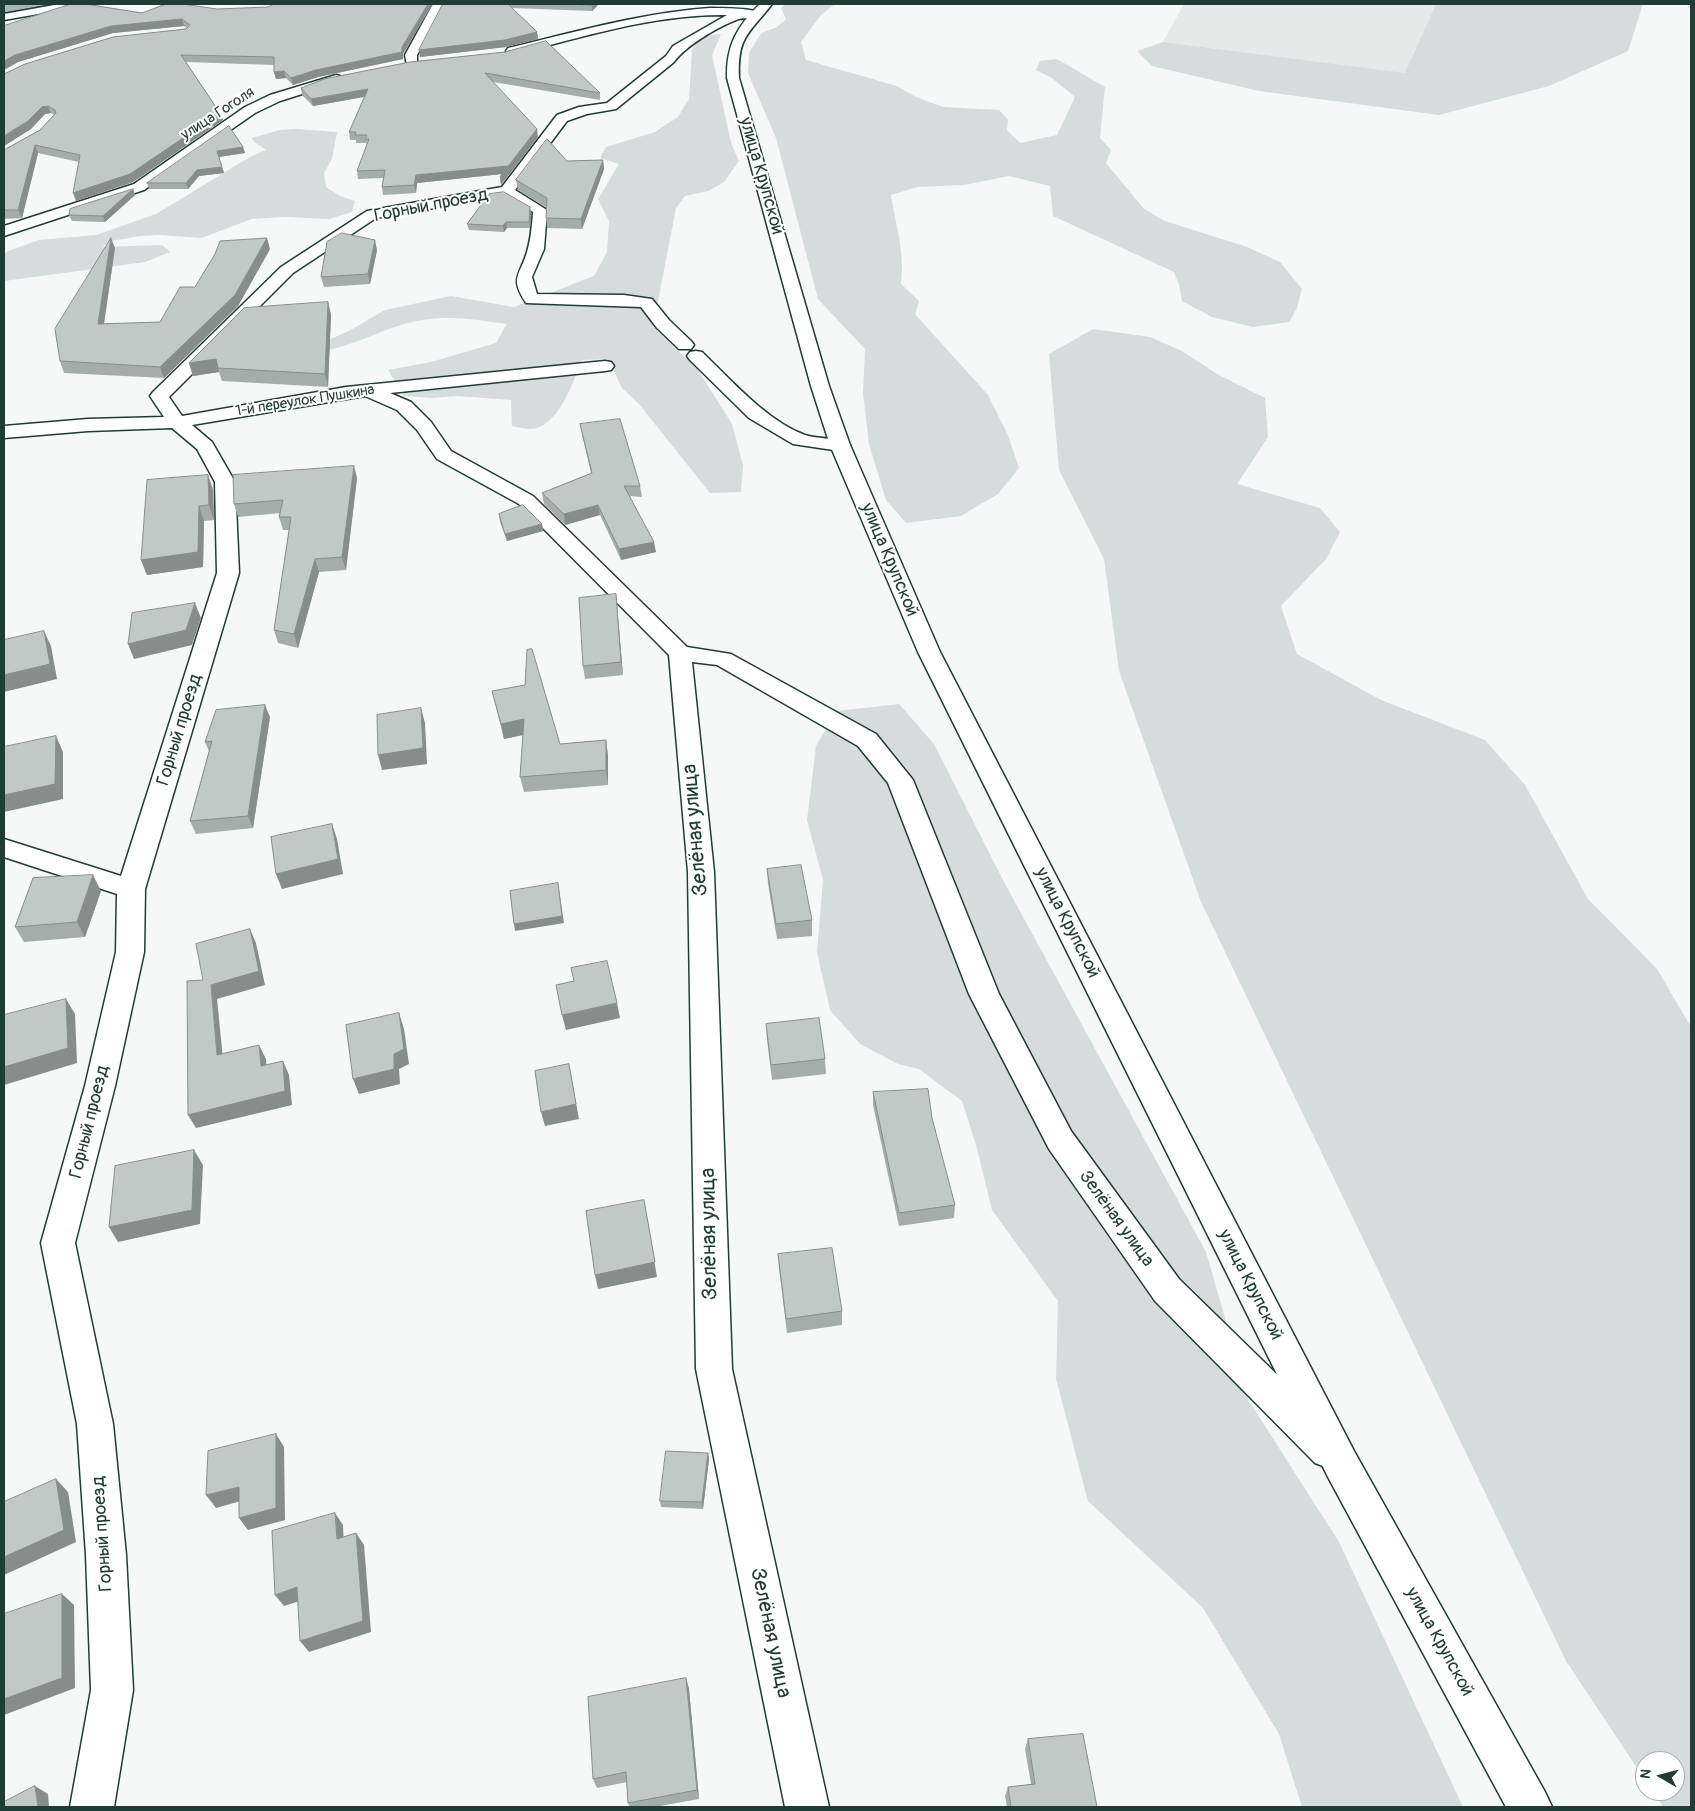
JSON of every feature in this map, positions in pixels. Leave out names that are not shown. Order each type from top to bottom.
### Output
[{"type":"street","points":[[4,17],[78,4]]},
{"type":"street","points":[[411,63],[411,55],[439,4]]},
{"type":"street","points":[[497,54],[635,21],[716,11],[761,9]]},
{"type":"street","name":"Горный проезд","points":[[92,1807],[112,1690],[106,1555],[95,1424],[58,1243],[100,1086],[130,952],[130,889],[228,573],[225,482],[205,446],[176,422],[144,402],[287,270],[372,214],[507,191],[562,118],[584,110],[611,106],[670,59],[677,49],[734,16],[761,9]]},
{"type":"street","name":"улица Крупской","points":[[761,9],[733,46],[733,78],[820,386],[840,445],[929,652],[1341,1464],[1530,1807]]},
{"type":"street","points":[[394,66],[427,62]]},
{"type":"street","name":"улица Гоголя","points":[[4,231],[140,187],[250,110],[274,98],[350,75]]},
{"type":"street","points":[[507,191],[540,210],[536,252],[524,271],[525,290],[532,299],[624,300],[646,303],[663,324],[756,414],[800,440],[840,445]]},
{"type":"street","name":"1-й переулок Пушкина","points":[[4,432],[88,425],[176,422],[312,397],[605,366]]},
{"type":"street","points":[[366,390],[404,406],[424,426],[444,455],[526,500],[680,653]]},
{"type":"street","points":[[88,425],[144,402]]},
{"type":"street","name":"Зелёная улица","points":[[806,1807],[714,1369],[701,872],[680,653],[723,659],[867,740],[900,780],[981,987],[1060,1140],[1167,1290],[1341,1464]]},
{"type":"street","points":[[4,848],[130,889]]},
{"type":"shaded area","points":[[4,4],[55,4],[4,13]]},
{"type":"shaded area","points":[[785,4],[835,4],[821,15],[801,42],[806,60],[897,86],[916,97],[943,107],[999,110],[1008,120],[1007,130],[1020,143],[1057,135],[1075,97],[1052,78],[1036,70],[1040,61],[1057,59],[1105,87],[1100,138],[1111,150],[1106,163],[1144,209],[1165,221],[1247,247],[1280,262],[1302,289],[1297,308],[1289,322],[1253,327],[1212,317],[1182,301],[1174,272],[1053,216],[1050,186],[1009,176],[964,185],[918,187],[891,195],[901,250],[901,284],[919,301],[915,314],[988,395],[1008,435],[1019,468],[998,494],[961,516],[906,523],[886,500],[869,444],[863,393],[865,349],[818,299],[776,138],[748,73],[749,53],[762,33],[777,27],[786,19],[781,8]]},
{"type":"shaded area","points":[[1184,4],[1437,4],[1406,74],[1163,42]]},
{"type":"shaded area","points":[[1436,4],[1643,4],[1628,51],[1549,86],[1439,115],[1259,91],[1152,66],[1137,51],[1163,42],[1405,73]]},
{"type":"shaded area","points":[[721,34],[712,55],[731,143],[739,161],[724,182],[708,191],[685,196],[676,208],[653,327],[698,370],[732,424],[743,465],[741,492],[710,493],[639,404],[622,388],[608,359],[582,360],[564,402],[557,412],[541,427],[529,429],[512,426],[511,400],[458,396],[432,398],[404,396],[388,370],[431,362],[496,343],[507,324],[465,319],[443,318],[422,320],[410,322],[327,350],[321,343],[349,331],[385,310],[451,296],[514,307],[594,276],[607,252],[609,221],[598,199],[619,164],[600,158],[606,147],[655,132],[678,117],[689,99],[692,50],[697,42],[705,36]]},
{"type":"shaded area","points":[[297,129],[337,132],[332,159],[324,173],[326,187],[340,196],[355,201],[352,212],[329,219],[285,217],[252,219],[201,238],[159,235],[111,241],[102,247],[162,245],[170,252],[145,262],[4,281],[4,255],[8,251],[39,240],[96,235],[156,214],[250,157],[266,150],[253,141],[252,138],[280,130]]},
{"type":"shaded area","points":[[1093,329],[1150,337],[1180,350],[1219,375],[1265,398],[1268,437],[1237,484],[1320,508],[1340,532],[1326,559],[1281,606],[1297,654],[1381,700],[1485,740],[1525,785],[1588,899],[1657,969],[1691,1027],[1691,1807],[1663,1807],[1659,1801],[1685,1801],[1685,1751],[1635,1751],[1635,1765],[1566,1661],[1201,902],[1119,671],[1104,559],[1059,470],[1049,354]]},
{"type":"shaded area","points":[[899,704],[934,744],[1004,882],[1206,1252],[1249,1401],[1339,1542],[1463,1807],[1302,1807],[1279,1734],[1203,1608],[1088,1501],[1056,1379],[1058,1301],[992,1210],[976,1145],[962,1101],[919,1069],[898,1064],[860,1044],[830,1010],[817,952],[823,880],[807,820],[816,746],[837,711]]},
{"type":"building","points":[[71,4],[85,4],[142,13],[166,4],[183,4],[217,9],[268,7],[274,4],[428,4],[402,47],[402,52],[316,70],[291,78],[284,71],[274,72],[274,57],[181,55],[220,113],[130,174],[73,193],[80,155],[35,145],[18,210],[4,210],[4,150],[40,130],[56,113],[55,110],[48,106],[42,107],[28,121],[4,136],[4,74],[25,64],[113,37],[186,29],[190,25],[182,19],[111,26],[15,55],[4,61],[4,26]]},
{"type":"building","points":[[443,4],[508,4],[537,32],[505,40],[419,50]]},
{"type":"building","points":[[546,41],[600,93],[485,73],[537,129],[500,177],[508,166],[416,175],[414,185],[382,187],[385,170],[357,171],[369,139],[365,139],[367,135],[355,135],[356,132],[349,132],[368,89],[311,99],[301,88],[324,79],[410,62],[505,52]]},
{"type":"building","points":[[229,126],[243,147],[217,151],[222,167],[197,170],[186,183],[147,183]]},
{"type":"building","points":[[547,139],[567,161],[603,160],[581,219],[546,218],[547,198],[516,180]]},
{"type":"building","points":[[133,189],[103,216],[69,215],[70,209]]},
{"type":"building","points":[[504,192],[530,207],[529,222],[506,222],[503,226],[467,224],[489,194]]},
{"type":"building","points":[[342,233],[375,240],[368,274],[321,277],[327,242]]},
{"type":"building","points":[[111,238],[98,324],[160,322],[180,287],[195,287],[215,254],[220,241],[267,238],[235,295],[160,367],[60,361],[55,329]]},
{"type":"building","points":[[328,302],[325,374],[218,368],[216,359],[189,363],[244,308]]},
{"type":"building","points":[[620,419],[640,486],[624,486],[654,542],[619,549],[598,505],[564,514],[542,493],[592,473],[580,424]]},
{"type":"building","points":[[354,466],[342,557],[315,559],[294,634],[274,630],[291,517],[279,517],[283,500],[234,504],[233,475]]},
{"type":"building","points":[[208,475],[209,505],[199,506],[198,552],[141,560],[147,480]]},
{"type":"building","points":[[523,505],[542,524],[505,534],[499,514]]},
{"type":"building","points":[[616,594],[621,662],[583,666],[579,598]]},
{"type":"building","points":[[195,603],[186,630],[128,644],[132,613]]},
{"type":"building","points":[[44,631],[50,664],[4,675],[4,640]]},
{"type":"building","points":[[532,649],[560,744],[606,740],[606,770],[520,777],[524,719],[501,724],[492,691],[525,685],[527,650]]},
{"type":"building","points":[[265,705],[248,816],[190,821],[212,741],[205,742],[216,710]]},
{"type":"building","points":[[421,708],[423,748],[378,755],[377,715]]},
{"type":"building","points":[[56,736],[55,784],[4,795],[4,747]]},
{"type":"building","points":[[332,824],[338,859],[276,874],[271,837]]},
{"type":"building","points":[[801,865],[812,920],[776,924],[767,869]]},
{"type":"building","points":[[93,875],[77,922],[15,927],[33,878]]},
{"type":"building","points":[[558,883],[562,916],[514,924],[510,891]]},
{"type":"building","points":[[250,929],[259,971],[211,985],[217,1055],[259,1045],[261,1066],[283,1061],[285,1091],[188,1115],[187,981],[203,980],[196,944]]},
{"type":"building","points":[[607,961],[617,1003],[562,1015],[556,985],[574,981],[571,968]]},
{"type":"building","points":[[66,999],[68,1048],[4,1067],[4,1015]]},
{"type":"building","points":[[399,1013],[404,1049],[394,1054],[394,1069],[353,1079],[346,1025]]},
{"type":"building","points":[[819,1018],[825,1059],[771,1065],[766,1024]]},
{"type":"building","points":[[569,1064],[576,1104],[541,1112],[535,1071]]},
{"type":"building","points":[[928,1089],[932,1118],[955,1205],[899,1213],[873,1092]]},
{"type":"building","points":[[194,1150],[192,1210],[109,1227],[115,1166]]},
{"type":"building","points":[[644,1200],[655,1262],[595,1275],[586,1211]]},
{"type":"building","points":[[832,1248],[842,1311],[786,1319],[778,1254]]},
{"type":"building","points":[[276,1434],[276,1508],[239,1518],[239,1487],[206,1495],[208,1451]]},
{"type":"building","points":[[666,1451],[708,1453],[702,1502],[660,1501]]},
{"type":"building","points":[[56,1479],[64,1530],[4,1557],[4,1502]]},
{"type":"building","points":[[335,1513],[337,1539],[356,1533],[363,1621],[300,1641],[297,1587],[275,1595],[272,1531]]},
{"type":"building","points":[[62,1594],[62,1678],[4,1699],[4,1614]]},
{"type":"building","points":[[686,1678],[697,1790],[628,1803],[626,1772],[593,1779],[588,1697]]},
{"type":"building","points":[[1083,1734],[1097,1807],[1011,1807],[1008,1787],[1035,1784],[1028,1739]]},
{"type":"building","points":[[35,1786],[38,1807],[4,1807],[4,1802]]}]
